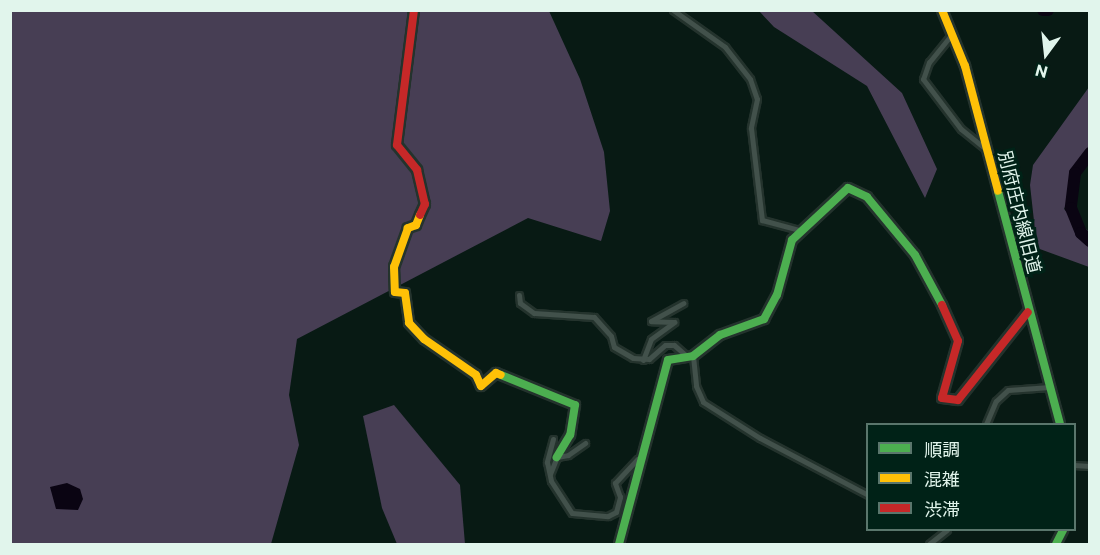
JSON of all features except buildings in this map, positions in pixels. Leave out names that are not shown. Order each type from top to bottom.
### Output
[{"type":"street","points":[[414,10],[397,145],[417,170],[425,204],[416,225],[408,228],[394,267],[395,292],[405,293],[409,323],[424,339],[477,375],[481,386],[496,373],[575,405],[570,435],[550,474]]},
{"type":"street","points":[[673,10],[725,47],[750,79],[757,99],[751,128],[762,220],[799,230]]},
{"type":"street","name":"別府庄内線旧道","points":[[942,10],[954,32],[988,150],[1028,312],[1060,423]]},
{"type":"street","points":[[954,32],[929,62],[922,79],[961,129],[988,150]]},
{"type":"street","points":[[619,544],[629,518],[642,453],[663,369],[668,360],[691,356],[720,335],[764,318],[772,309],[789,249],[799,230],[848,188],[861,192],[874,204],[915,255],[954,330],[958,341],[942,399],[958,400],[1028,312]]},
{"type":"street","points":[[519,295],[520,303],[534,313],[594,317],[611,336],[614,347],[643,360],[649,359],[665,345],[674,345],[691,356],[696,386],[704,402],[760,438],[866,494]]},
{"type":"street","points":[[643,360],[651,339],[674,322],[651,321],[683,303]]},
{"type":"street","points":[[986,423],[996,401],[1008,390],[1050,387]]},
{"type":"street","points":[[553,439],[547,462],[550,474],[572,513],[608,516],[619,504],[615,483],[642,453]]},
{"type":"street","points":[[557,457],[568,455],[585,443]]},
{"type":"street","points":[[929,544],[946,531]]},
{"type":"shaded area","points":[[10,11],[549,11],[580,79],[604,152],[610,211],[601,241],[528,218],[297,339],[289,395],[299,445],[271,544],[11,544]]},
{"type":"shaded area","points":[[759,11],[812,11],[902,93],[937,169],[925,198],[867,86],[774,27]]},
{"type":"shaded area","points":[[1089,87],[1089,156],[1064,209],[1089,232],[1089,267],[1037,248],[1030,185],[1033,165]]},
{"type":"shaded area","points":[[394,405],[460,485],[465,544],[397,544],[382,508],[363,416]]},
{"type":"shaded area","points":[[67,483],[80,489],[83,499],[78,510],[56,509],[50,487]]},
{"type":"waterway","points":[[1043,10],[1048,10]]},
{"type":"waterway","points":[[1090,153],[1075,173],[1071,208],[1081,233],[1090,241]]},
{"type":"traffic: fast","points":[[619,544],[668,360],[693,356],[720,335],[764,319],[777,295],[792,240],[848,188],[867,197],[915,255],[942,305]]},
{"type":"traffic: fast","points":[[998,191],[1060,423]]},
{"type":"traffic: fast","points":[[501,375],[575,405],[570,435],[557,457]]},
{"type":"traffic: fast","points":[[1056,544],[1062,531]]},
{"type":"traffic: slow","points":[[942,10],[965,66],[998,191]]},
{"type":"traffic: slow","points":[[420,215],[416,225],[408,228],[394,267],[395,292],[405,293],[409,323],[424,339],[476,375],[481,386],[496,373],[501,375]]},
{"type":"traffic: jam","points":[[414,10],[397,145],[417,170],[425,204],[420,215]]},
{"type":"traffic: jam","points":[[942,305],[958,341],[942,398],[958,400],[1028,312]]}]
